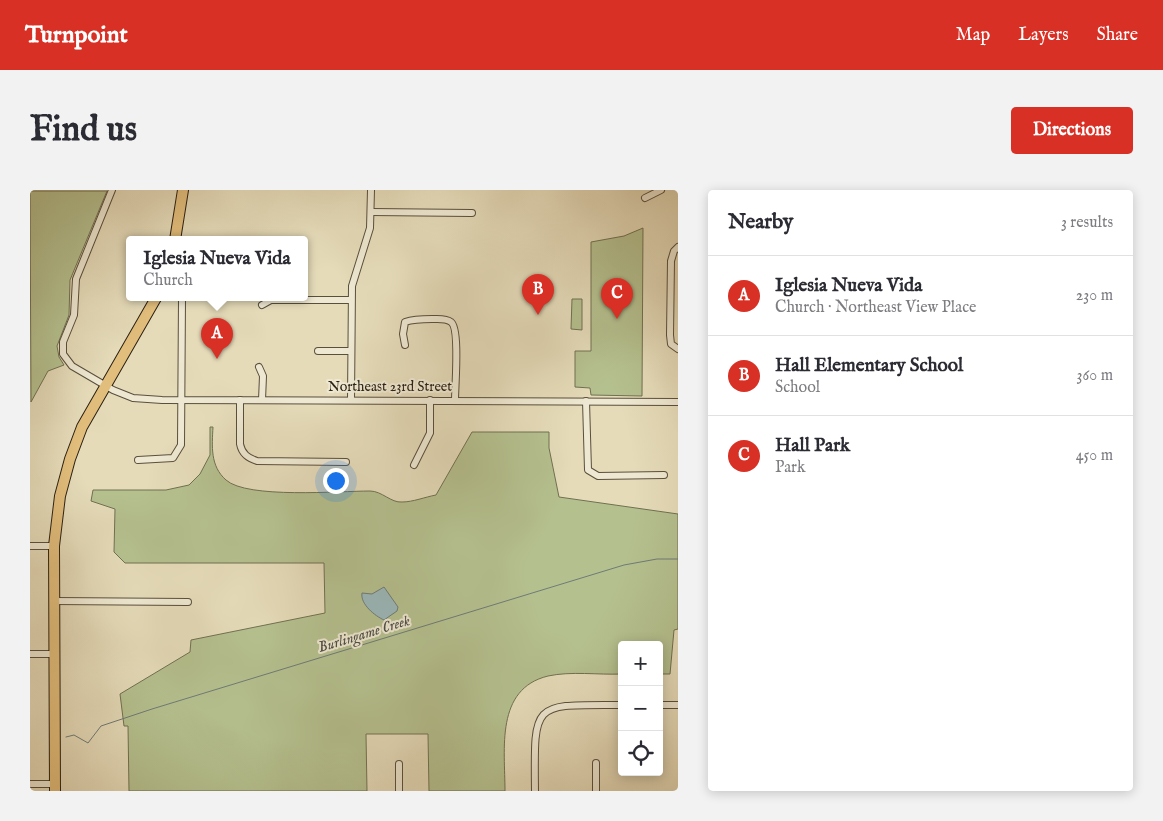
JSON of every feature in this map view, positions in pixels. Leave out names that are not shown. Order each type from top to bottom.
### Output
[{"type":"highway","points":[[176,236],[183,190]]},
{"type":"highway","points":[[55,788],[54,546],[59,502],[70,459],[82,427],[154,301]]},
{"type":"street","name":"Northeast 23rd Street","points":[[112,190],[76,279],[74,315],[62,346],[63,354],[67,362],[105,386],[139,399],[678,402]]},
{"type":"street","points":[[351,400],[351,300],[354,278],[370,228],[371,190]]},
{"type":"street","points":[[645,198],[662,190]]},
{"type":"street","points":[[371,212],[472,213]]},
{"type":"street","points":[[675,348],[670,335],[671,261],[676,249]]},
{"type":"street","points":[[308,300],[351,300]]},
{"type":"street","points":[[138,460],[168,460],[177,455],[182,445],[182,301]]},
{"type":"street","points":[[262,305],[270,301]]},
{"type":"street","points":[[405,345],[402,334],[405,322],[417,319],[452,322],[456,337],[455,400]]},
{"type":"street","points":[[318,351],[351,351]]},
{"type":"street","points":[[259,367],[263,376],[262,400]]},
{"type":"street","points":[[240,400],[241,450],[251,459],[257,461],[346,462]]},
{"type":"street","points":[[414,465],[430,433],[430,400]]},
{"type":"street","points":[[586,401],[586,464],[588,470],[598,476],[664,474]]},
{"type":"street","points":[[30,546],[54,546]]},
{"type":"street","points":[[54,601],[188,602]]},
{"type":"street","points":[[30,654],[54,654]]},
{"type":"street","points":[[535,791],[535,729],[543,713],[559,705],[618,705]]},
{"type":"street","points":[[663,705],[678,705]]},
{"type":"street","points":[[596,763],[596,791]]},
{"type":"street","points":[[399,764],[399,791]]},
{"type":"street","points":[[30,784],[55,788]]},
{"type":"green space","points":[[30,191],[107,191],[70,280],[69,315],[57,346],[59,357],[64,365],[48,371],[31,402]]},
{"type":"green space","points":[[643,228],[642,396],[591,395],[590,388],[575,387],[575,351],[591,351],[591,242],[624,236]]},
{"type":"green space","points":[[572,299],[582,299],[582,330],[571,329]]},
{"type":"green space","points":[[210,427],[213,427],[213,455],[217,468],[226,480],[237,486],[253,490],[295,493],[370,491],[379,493],[394,501],[402,502],[436,495],[472,432],[549,432],[549,448],[559,497],[678,514],[678,629],[674,630],[670,674],[663,674],[663,641],[618,641],[618,674],[575,673],[548,676],[531,683],[519,694],[511,707],[507,723],[504,757],[505,791],[429,791],[428,734],[366,734],[367,791],[129,791],[128,726],[124,726],[120,694],[190,652],[191,640],[325,613],[324,563],[125,563],[114,552],[115,509],[91,501],[93,490],[166,490],[189,485],[200,474],[210,455]]},
{"type":"water","points":[[384,587],[398,607],[397,611],[384,620],[376,616],[366,605],[363,601],[362,593],[372,594]]},
{"type":"waterway","name":"Burlingame Creek","points":[[66,737],[74,735],[88,743],[101,726],[152,709],[624,565],[657,559],[678,559]]},
{"type":"place","name":"Hall Elementary School","points":[[538,315]]},
{"type":"place","name":"Hall Park","points":[[617,319]]},
{"type":"place","name":"Iglesia Nueva Vida","points":[[217,359]]}]
